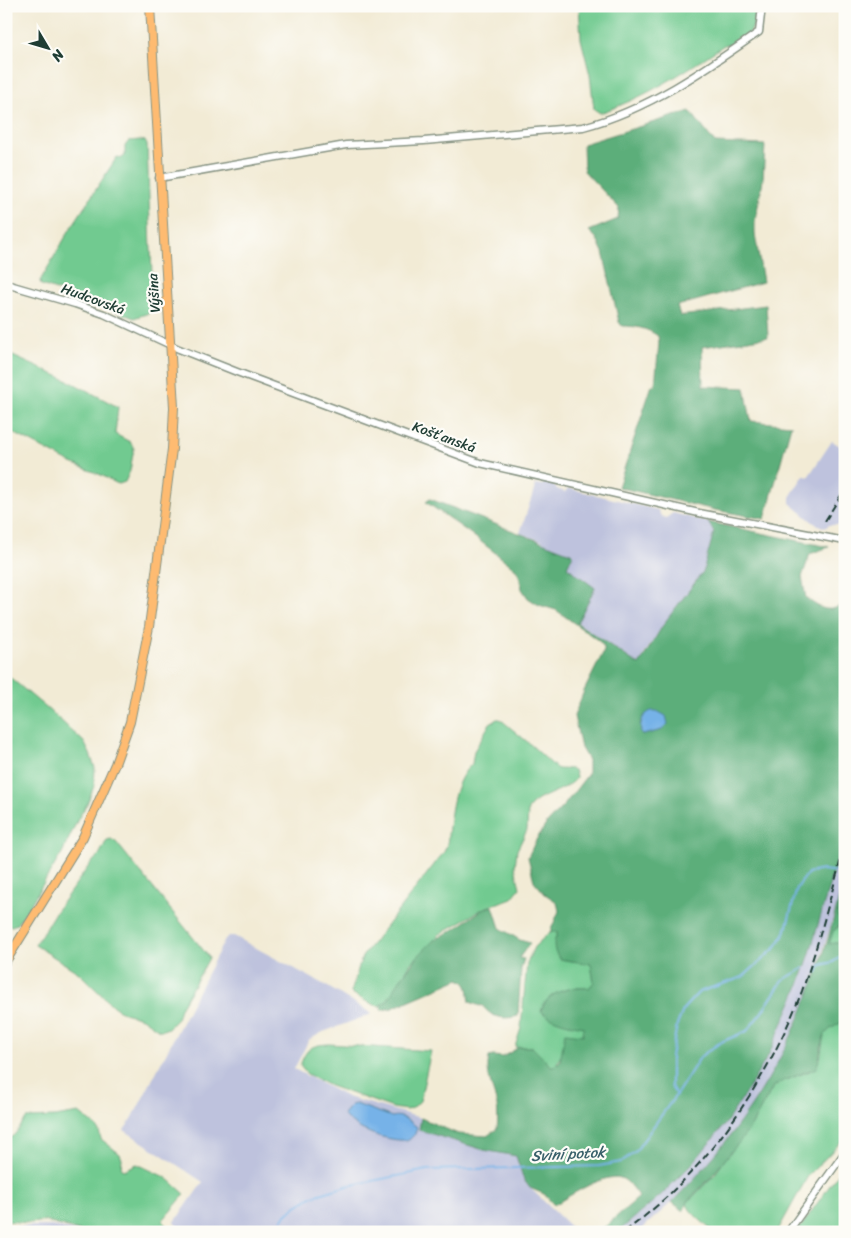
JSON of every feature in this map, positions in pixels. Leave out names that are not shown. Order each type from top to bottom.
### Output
[{"type":"main road","name":"Výšina","points":[[6,960],[83,837],[104,791],[128,731],[141,674],[150,619],[172,449],[174,407],[150,6]]},
{"type":"street","points":[[159,178],[346,145],[424,141],[583,127],[605,122],[667,91],[720,59],[759,32],[762,6]]},
{"type":"street","name":"Hudcovská","points":[[6,284],[98,312],[169,344]]},
{"type":"street","name":"Košťanská","points":[[169,344],[480,463],[721,518],[845,541]]},
{"type":"street","points":[[788,1232],[845,1152]]},
{"type":"shaded area","points":[[832,441],[845,449],[845,525],[829,525],[825,528],[814,523],[790,503],[790,497],[804,475],[808,477]]},
{"type":"shaded area","points":[[544,481],[553,484],[557,489],[565,492],[568,488],[658,510],[661,516],[666,518],[673,513],[708,522],[714,532],[703,572],[665,622],[639,665],[577,622],[595,588],[567,567],[542,541],[520,533],[536,484],[543,485]]},
{"type":"shaded area","points":[[845,830],[845,879],[810,993],[780,1060],[763,1090],[736,1130],[701,1172],[671,1203],[638,1232],[617,1232],[662,1194],[692,1164],[726,1123],[769,1054],[798,988],[810,953]]},
{"type":"shaded area","points":[[229,936],[234,936],[323,984],[372,1014],[323,1032],[309,1040],[294,1069],[347,1097],[421,1118],[419,1130],[484,1150],[517,1156],[524,1180],[530,1188],[576,1232],[184,1232],[174,1223],[203,1182],[124,1130],[132,1119],[225,939]]},
{"type":"shaded area","points":[[52,1226],[79,1232],[6,1232],[6,1227]]},
{"type":"green space","points":[[579,6],[757,6],[752,28],[746,38],[733,44],[724,45],[649,92],[600,113],[594,109],[590,75],[581,39]]},
{"type":"green space","points":[[690,111],[715,143],[765,145],[763,180],[755,221],[755,234],[763,282],[677,306],[680,316],[766,305],[768,337],[702,347],[703,386],[745,388],[751,421],[791,425],[765,519],[715,510],[618,487],[652,385],[655,385],[659,343],[658,336],[654,333],[632,326],[622,326],[619,322],[603,252],[596,238],[589,231],[618,219],[619,208],[584,171],[583,144]]},
{"type":"green space","points":[[129,141],[145,141],[147,145],[153,302],[149,313],[134,318],[41,285],[40,281],[69,231],[117,157],[120,159],[125,156],[125,146]]},
{"type":"green space","points":[[6,353],[71,382],[118,407],[115,434],[130,442],[134,448],[130,471],[125,482],[116,483],[69,462],[6,429]]},
{"type":"green space","points":[[430,499],[573,554],[567,567],[595,588],[577,623],[639,665],[665,622],[703,572],[714,532],[708,522],[829,547],[810,554],[802,577],[806,598],[825,609],[834,608],[845,603],[845,830],[810,953],[798,988],[769,1054],[726,1123],[692,1164],[662,1194],[617,1232],[599,1232],[639,1197],[623,1179],[616,1177],[598,1181],[554,1205],[544,1194],[530,1188],[524,1180],[516,1156],[484,1150],[419,1130],[421,1118],[458,1134],[487,1136],[497,1129],[498,1120],[497,1105],[488,1070],[489,1057],[503,1057],[519,1047],[532,1047],[551,1066],[555,1066],[560,1061],[565,1033],[583,1035],[584,1027],[556,1020],[541,1011],[544,1004],[554,994],[567,989],[589,988],[594,982],[591,964],[560,959],[556,952],[554,943],[558,932],[550,932],[559,911],[557,902],[545,894],[534,881],[528,857],[547,823],[565,804],[588,774],[588,760],[581,748],[574,716],[604,651],[604,647],[599,641],[556,610],[539,605],[528,598],[522,589],[516,569],[426,502]],"holes":[[[647,713],[662,730],[643,735],[641,734],[641,720]]]},
{"type":"green space","points":[[6,674],[84,742],[95,768],[94,786],[62,853],[27,910],[17,924],[12,926],[6,925]]},
{"type":"green space","points":[[500,719],[556,768],[574,770],[575,780],[564,788],[538,800],[528,809],[527,830],[517,850],[515,867],[520,888],[512,898],[484,908],[440,934],[411,963],[387,1001],[379,1006],[371,1004],[351,992],[362,957],[444,852],[447,845],[456,790],[465,771],[472,764],[474,751],[490,723]]},
{"type":"green space","points":[[111,839],[116,842],[209,958],[180,1008],[177,1019],[168,1028],[163,1030],[159,1030],[142,1018],[124,1013],[113,1006],[79,973],[35,945],[54,914],[91,863],[99,855],[107,840]]},
{"type":"green space","points":[[844,881],[844,889],[837,915],[842,923],[833,931],[829,944],[845,941],[845,1020],[825,1034],[816,1068],[773,1087],[749,1130],[710,1178],[689,1200],[683,1211],[672,1202],[715,1155],[752,1106],[797,1024],[824,952]]},
{"type":"green space","points":[[845,886],[845,941],[829,945],[833,931],[839,927],[837,915]]},
{"type":"green space","points":[[493,906],[500,928],[520,940],[530,943],[519,958],[524,959],[521,968],[518,1016],[498,1017],[489,1013],[482,1005],[470,1002],[467,985],[459,979],[392,1008],[382,1010],[381,1006],[387,1001],[400,980],[418,956],[433,941],[485,908]]},
{"type":"green space","points":[[558,931],[554,942],[560,959],[591,964],[594,982],[589,988],[564,990],[543,1004],[543,1013],[563,1022],[585,1027],[581,1037],[564,1051],[555,1066],[551,1066],[532,1047],[515,1047],[521,1028],[527,963],[534,947],[550,932]]},
{"type":"green space","points":[[845,1020],[845,1138],[808,1176],[777,1232],[713,1232],[694,1214],[687,1203],[715,1174],[736,1144],[749,1130],[773,1087],[783,1081],[810,1071],[820,1059],[824,1035],[827,1031]]},
{"type":"green space","points":[[329,1044],[431,1051],[420,1101],[413,1108],[406,1110],[393,1108],[330,1086],[307,1074],[300,1066],[307,1051],[318,1045]]},
{"type":"green space","points":[[79,1113],[98,1128],[101,1139],[120,1154],[122,1159],[121,1169],[124,1170],[137,1164],[167,1178],[185,1194],[163,1220],[166,1226],[161,1232],[82,1232],[45,1221],[31,1223],[6,1221],[6,1139],[15,1134],[27,1118],[55,1117]]},
{"type":"green space","points":[[845,1165],[845,1232],[797,1232],[840,1171]]},
{"type":"water","points":[[651,711],[657,711],[666,716],[668,724],[662,730],[643,735],[641,734],[642,720]]},
{"type":"water","points":[[356,1104],[392,1117],[399,1116],[405,1119],[417,1127],[415,1134],[409,1140],[392,1139],[373,1134],[355,1126],[343,1114],[351,1105]]},
{"type":"waterway","name":"Sviní potok","points":[[676,1095],[671,1086],[671,1057],[677,1025],[684,1008],[699,992],[743,977],[775,948],[785,933],[797,888],[808,873],[823,870],[845,873]]},
{"type":"waterway","points":[[817,972],[821,965],[833,962],[845,954]]},
{"type":"waterway","name":"Sviní potok","points":[[273,1232],[285,1216],[295,1207],[313,1196],[347,1186],[427,1170],[599,1166],[621,1162],[635,1152],[701,1056],[721,1042],[747,1031],[783,980],[804,968]]},
{"type":"railway","points":[[825,521],[845,489]]},
{"type":"railway","points":[[624,1232],[654,1209],[707,1154],[730,1124],[771,1060],[802,991],[845,845]]},
{"type":"railway","points":[[6,1231],[32,1230],[57,1232]]}]
